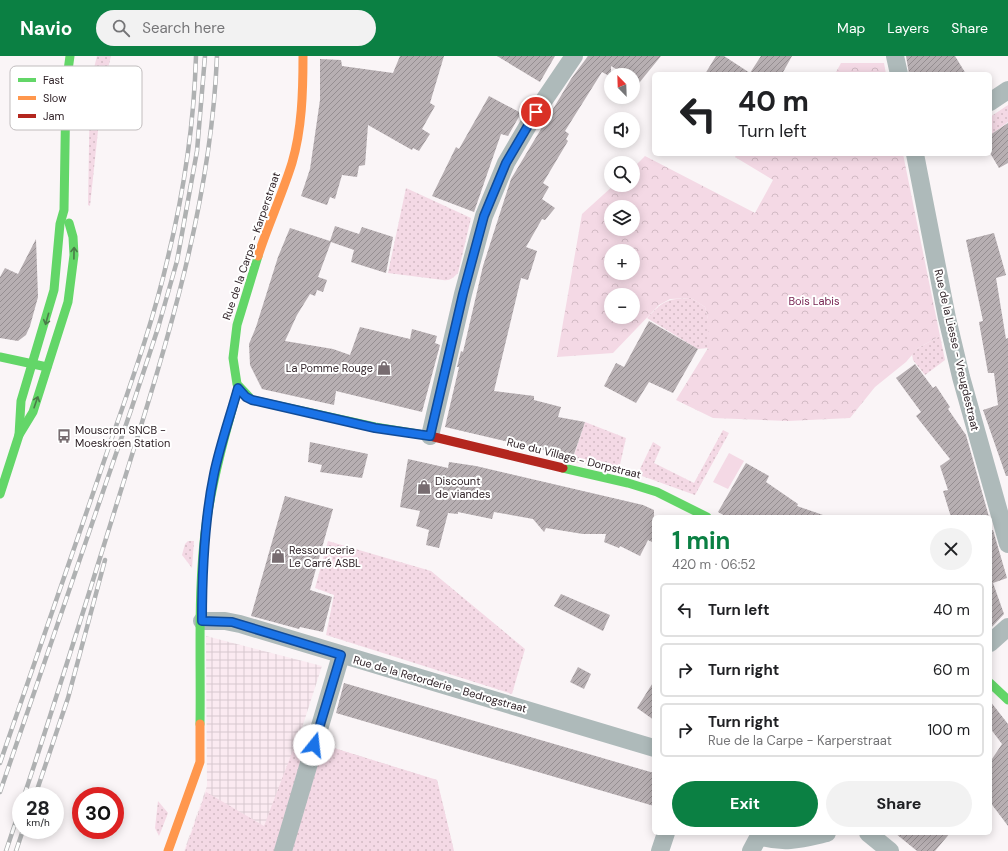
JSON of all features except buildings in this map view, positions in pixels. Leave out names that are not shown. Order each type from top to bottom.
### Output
[{"type":"street","points":[[69,66],[70,56]]},
{"type":"street","name":"Rue de la Carpe - Karperstraat","points":[[238,388],[233,365],[236,326],[249,282],[292,163],[300,112],[302,56]]},
{"type":"street","points":[[238,388],[246,397],[252,400],[375,428],[430,436],[463,294],[484,216],[506,163],[536,112],[574,56]]},
{"type":"street","points":[[895,56],[899,72]]},
{"type":"street","points":[[992,101],[1008,90]]},
{"type":"street","points":[[20,435],[21,401],[52,299],[58,257],[60,224],[64,210],[65,130]]},
{"type":"street","name":"Rue de la Liesse - Vreugdestraat","points":[[915,156],[960,377],[1008,544]]},
{"type":"street","points":[[0,494],[20,435],[33,412],[68,302],[73,264],[73,236],[64,210]]},
{"type":"street","points":[[0,357],[48,367]]},
{"type":"street","points":[[168,851],[200,762],[204,556],[210,501],[217,464],[238,388]]},
{"type":"street","name":"Rue du Village - Dorpstraat","points":[[430,436],[646,488],[672,498],[704,515]]},
{"type":"street","name":"Rue de la Retorderie - Bedrogstraat","points":[[202,621],[232,622],[652,747]]},
{"type":"street","points":[[992,641],[1008,627]]},
{"type":"street","points":[[283,851],[341,655]]},
{"type":"street","points":[[992,685],[1008,700]]},
{"type":"street","points":[[660,851],[665,835]]},
{"type":"street","points":[[757,840],[791,841],[818,835]]},
{"type":"street","points":[[870,835],[890,851]]},
{"type":"shaded area","points":[[206,636],[322,666],[299,737],[437,780],[454,851],[184,851],[207,786]]},
{"type":"green space","points":[[97,56],[111,56],[109,66],[94,66]]},
{"type":"green space","points":[[841,63],[884,63],[886,72],[836,72]]},
{"type":"green space","points":[[1008,105],[1008,122],[992,134],[992,116]]},
{"type":"green space","points":[[89,130],[98,130],[90,206],[88,205]]},
{"type":"green space","name":"Bois Labis","points":[[645,156],[755,213],[773,180],[735,157],[736,156],[903,156],[940,336],[918,348],[906,362],[875,387],[850,418],[788,421],[713,418],[676,400],[708,348],[708,319],[705,307],[691,298],[670,299],[659,305],[613,353],[557,357],[582,214],[606,192],[640,192],[640,161]]},
{"type":"green space","points":[[406,188],[471,218],[458,273],[451,279],[443,280],[388,273]]},
{"type":"green space","points":[[691,298],[705,307],[708,319],[708,348],[698,349],[647,318],[658,307],[666,302],[676,299]]},
{"type":"green space","points":[[940,336],[945,360],[925,375],[913,360],[912,354],[918,348]]},
{"type":"green space","points":[[585,422],[626,438],[619,469],[572,462]]},
{"type":"green space","points":[[723,430],[729,433],[695,495],[642,476],[640,469],[653,442],[661,447],[654,463],[694,483]]},
{"type":"green space","points":[[729,453],[744,461],[728,489],[713,482]]},
{"type":"green space","points":[[188,541],[194,541],[192,568],[182,555],[185,544]]},
{"type":"green space","points":[[328,541],[431,571],[525,649],[512,694],[326,635],[334,595],[315,588]]},
{"type":"green space","points":[[298,737],[437,780],[454,851],[185,851],[206,792],[264,826]]},
{"type":"green space","points":[[158,801],[168,813],[159,836],[155,828]]},
{"type":"railway","points":[[0,763],[136,368],[161,285],[174,232],[187,157],[193,107],[196,56]]},
{"type":"railway","points":[[0,792],[131,410],[158,328],[177,261],[197,151],[205,56]]},
{"type":"railway","points":[[27,787],[62,681],[170,328],[196,221],[206,166],[213,112],[217,56]]},
{"type":"railway","points":[[38,787],[68,698],[105,560]]},
{"type":"railway","points":[[6,851],[12,833]]},
{"type":"railway","points":[[16,851],[20,839]]},
{"type":"traffic: fast","points":[[69,66],[70,56]]},
{"type":"traffic: fast","points":[[19,435],[21,401],[54,290],[60,224],[64,210],[65,130]]},
{"type":"traffic: fast","points":[[0,494],[19,435],[33,412],[68,302],[74,255],[73,237],[69,223]]},
{"type":"traffic: fast","points":[[258,256],[237,325],[233,358],[237,384],[252,400],[375,427],[430,436]]},
{"type":"traffic: fast","points":[[0,357],[47,367]]},
{"type":"traffic: fast","points":[[200,724],[200,621],[204,543],[213,485],[238,388]]},
{"type":"traffic: fast","points":[[563,468],[628,483],[657,492],[703,515]]},
{"type":"traffic: fast","points":[[992,685],[1008,700]]},
{"type":"traffic: slow","points":[[258,256],[288,175],[298,137],[303,83],[303,56]]},
{"type":"traffic: slow","points":[[168,851],[200,762],[200,724]]},
{"type":"traffic: jam","points":[[430,436],[563,468]]},
{"type":"place","name":"La Pomme Rouge","points":[[384,368]]},
{"type":"place","name":"Mouscron SNCB - Moeskroen Station","points":[[64,436]]},
{"type":"place","name":"Discount de viandes","points":[[424,487]]},
{"type":"place","name":"Ressourcerie Le Carré ASBL","points":[[278,556]]},
{"type":"route","points":[[314,745],[341,655],[232,622],[202,621],[202,584],[210,496],[217,464],[238,388],[246,397],[252,400],[375,428],[430,436],[463,294],[484,216],[506,163],[536,112]]}]
